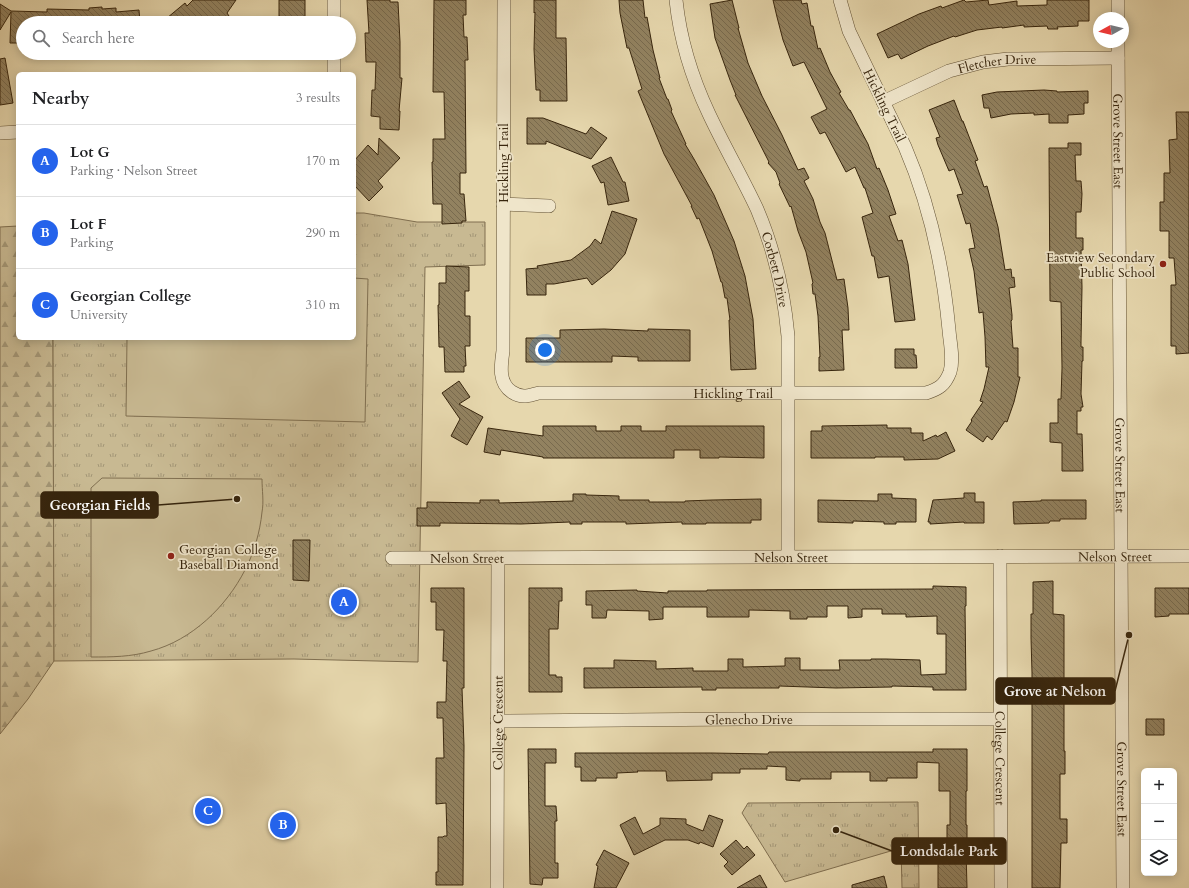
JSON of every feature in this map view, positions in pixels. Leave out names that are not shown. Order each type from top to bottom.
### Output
[{"type":"street","points":[[334,0],[334,16]]},
{"type":"street","name":"Hickling Trail","points":[[504,0],[503,351],[501,375],[506,387],[511,392],[524,396],[539,393],[926,393],[937,390],[945,383],[950,371],[952,356],[940,260],[932,227],[913,166],[850,31],[840,0]]},
{"type":"street","name":"Corbett Drive","points":[[676,0],[677,16],[696,84],[708,112],[757,209],[780,280],[788,336],[788,557]]},
{"type":"street","points":[[1118,0],[1118,12]]},
{"type":"street","name":"Grove Street East","points":[[1118,48],[1123,888]]},
{"type":"street","name":"Fletcher Drive","points":[[883,102],[949,71],[982,62],[1008,59],[1118,58]]},
{"type":"street","points":[[334,60],[334,72]]},
{"type":"street","points":[[0,133],[16,132]]},
{"type":"street","points":[[503,204],[549,206]]},
{"type":"street","name":"College Crescent","points":[[1000,556],[1000,888]]},
{"type":"street","name":"Nelson Street","points":[[392,558],[1189,556]]},
{"type":"street","name":"College Crescent","points":[[497,888],[498,558]]},
{"type":"street","name":"Glenecho Drive","points":[[498,721],[1000,718]]},
{"type":"green space","points":[[356,213],[417,222],[485,222],[485,265],[425,267],[418,662],[294,659],[54,661],[53,340],[356,340]]},
{"type":"green space","points":[[16,226],[16,340],[53,340],[54,661],[28,699],[0,734],[0,227]]},
{"type":"green space","points":[[356,278],[368,279],[365,422],[126,416],[127,340],[356,340]]},
{"type":"green space","name":"Georgian College Baseball Diamond","points":[[102,478],[262,479],[263,508],[258,535],[251,557],[237,584],[218,609],[194,630],[166,646],[144,653],[121,656],[91,657],[91,488]]},
{"type":"green space","points":[[918,802],[919,888],[902,888],[901,848],[785,882],[742,813],[748,803]]},
{"type":"building","points":[[193,0],[236,0],[227,13],[229,16],[169,16],[185,3],[187,6]]},
{"type":"building","points":[[279,0],[305,0],[305,16],[279,16]]},
{"type":"building","points":[[367,0],[390,0],[390,2],[398,2],[400,78],[402,78],[399,130],[380,129],[380,117],[371,116],[372,90],[375,90],[376,62],[366,62],[365,33],[369,33]]},
{"type":"building","points":[[434,0],[466,0],[466,15],[463,15],[464,37],[467,37],[468,60],[465,60],[466,173],[460,173],[460,194],[464,194],[466,221],[462,221],[462,223],[442,224],[442,204],[433,204],[433,139],[445,139],[444,92],[433,92]]},
{"type":"building","points":[[534,0],[556,0],[556,38],[566,38],[567,101],[540,101],[540,90],[536,90]]},
{"type":"building","points":[[619,0],[643,0],[645,18],[647,17],[659,78],[672,110],[671,111],[685,144],[714,195],[734,241],[745,276],[753,319],[756,369],[731,370],[730,320],[727,298],[725,298],[722,282],[712,251],[699,218],[697,219],[692,206],[664,154],[638,91],[642,89],[629,48],[627,48]]},
{"type":"building","points":[[732,0],[748,63],[762,96],[798,170],[804,168],[809,178],[804,181],[813,199],[825,233],[837,280],[844,279],[849,330],[842,330],[844,370],[819,371],[820,357],[818,316],[806,252],[791,206],[790,207],[779,184],[780,183],[776,172],[768,163],[769,162],[735,95],[715,38],[710,4]]},
{"type":"building","points":[[773,0],[801,0],[802,4],[807,3],[811,26],[813,26],[818,49],[820,48],[830,72],[841,92],[839,93],[868,144],[877,169],[879,168],[888,190],[896,214],[889,216],[898,241],[902,240],[908,264],[915,320],[895,322],[889,276],[878,278],[874,256],[872,256],[862,217],[873,213],[865,188],[855,167],[846,172],[825,132],[820,134],[811,117],[827,109],[804,62],[793,66],[783,40]]},
{"type":"building","points":[[964,0],[966,2],[988,0],[989,5],[1017,1],[1017,6],[1047,5],[1047,0],[1089,0],[1089,21],[1078,21],[1078,26],[1057,27],[1058,29],[1048,29],[1047,26],[1024,27],[1024,25],[977,30],[955,37],[954,36],[901,59],[898,54],[888,58],[877,34],[919,14]]},
{"type":"building","points":[[0,4],[11,11],[47,12],[47,9],[89,10],[89,8],[102,7],[102,9],[116,8],[116,12],[139,10],[139,16],[16,16],[16,43],[10,43],[11,12],[0,30]]},
{"type":"building","points":[[5,58],[13,103],[0,105],[0,59]]},
{"type":"building","points":[[1044,90],[1057,92],[1088,91],[1088,103],[1084,103],[1084,114],[1068,115],[1068,123],[1049,123],[1049,114],[1011,114],[991,118],[989,108],[984,108],[982,95],[997,92]]},
{"type":"building","points":[[954,100],[978,160],[975,161],[984,187],[987,186],[998,227],[1005,270],[1011,269],[1015,287],[1009,288],[1013,348],[1018,348],[1018,377],[1020,377],[1007,422],[1005,421],[992,440],[987,436],[983,442],[966,430],[983,402],[980,401],[989,367],[986,367],[983,312],[979,313],[974,271],[969,249],[975,248],[970,223],[966,224],[957,195],[963,194],[954,169],[949,171],[938,145],[936,138],[940,137],[929,110]]},
{"type":"building","points":[[1176,112],[1189,112],[1189,353],[1176,354],[1176,346],[1171,346],[1171,285],[1176,285],[1174,258],[1169,258],[1169,231],[1160,231],[1160,202],[1164,202],[1164,173],[1170,173],[1169,140],[1177,139]]},
{"type":"building","points":[[527,118],[543,118],[586,134],[591,127],[607,138],[591,159],[546,141],[546,144],[527,144]]},
{"type":"building","points":[[379,138],[400,158],[378,181],[383,187],[369,201],[356,187],[356,159],[368,145],[378,155]]},
{"type":"building","points":[[1068,143],[1081,143],[1081,155],[1075,155],[1076,181],[1081,181],[1082,194],[1081,212],[1076,212],[1076,238],[1083,238],[1083,250],[1081,250],[1081,347],[1083,347],[1083,361],[1081,394],[1083,407],[1081,407],[1081,411],[1077,411],[1077,434],[1082,434],[1083,471],[1062,471],[1062,443],[1050,442],[1050,423],[1058,423],[1058,399],[1061,399],[1062,368],[1061,302],[1050,301],[1049,148],[1068,148]]},
{"type":"building","points":[[611,157],[623,182],[625,182],[629,201],[608,205],[604,182],[601,183],[592,166]]},
{"type":"building","points":[[612,211],[637,219],[625,254],[611,270],[592,285],[587,278],[546,284],[546,295],[527,295],[526,269],[538,268],[537,266],[571,260],[590,246],[595,239],[601,244]]},
{"type":"building","points":[[446,266],[469,267],[469,291],[465,291],[465,316],[470,316],[470,346],[465,346],[466,366],[464,366],[464,372],[445,372],[444,347],[439,347],[439,283],[446,283]]},
{"type":"building","points":[[604,329],[648,331],[648,329],[690,330],[690,361],[638,361],[638,357],[612,356],[612,362],[526,362],[526,338],[560,338],[560,330]]},
{"type":"building","points":[[895,349],[914,349],[917,368],[895,368]]},
{"type":"building","points":[[459,381],[470,397],[459,404],[483,417],[467,445],[451,436],[460,419],[442,393]]},
{"type":"building","points":[[887,425],[887,428],[911,428],[911,433],[923,433],[923,441],[936,435],[937,437],[946,432],[955,451],[938,459],[904,460],[904,457],[811,458],[811,431],[822,431],[822,426]]},
{"type":"building","points":[[543,426],[596,426],[596,431],[621,431],[621,426],[641,426],[641,431],[666,431],[666,426],[764,426],[764,458],[700,458],[700,450],[674,450],[674,458],[543,458],[501,450],[500,455],[484,452],[488,428],[543,436]]},
{"type":"building","points":[[964,493],[975,493],[975,502],[984,502],[984,523],[964,522],[930,524],[930,522],[928,522],[933,500],[964,498]]},
{"type":"building","points":[[573,494],[619,496],[619,500],[649,500],[649,502],[761,499],[761,520],[751,520],[751,523],[706,524],[682,524],[682,522],[626,524],[626,522],[582,522],[582,524],[570,524],[570,522],[521,524],[440,523],[440,526],[417,526],[417,508],[427,508],[427,502],[480,503],[480,500],[499,500],[499,503],[573,501]]},
{"type":"building","points":[[878,494],[892,494],[892,498],[916,499],[916,522],[896,522],[896,524],[884,524],[884,522],[853,521],[853,523],[818,522],[818,500],[878,501]]},
{"type":"building","points":[[1041,500],[1086,500],[1086,519],[1060,519],[1060,521],[1050,521],[1049,523],[1014,524],[1013,502]]},
{"type":"building","points":[[293,540],[310,540],[309,581],[293,580]]},
{"type":"building","points":[[1053,581],[1053,614],[1064,615],[1065,774],[1060,774],[1060,819],[1067,819],[1067,843],[1061,843],[1060,888],[1032,888],[1031,614],[1033,614],[1033,582]]},
{"type":"building","points":[[933,586],[966,587],[966,690],[933,690],[933,687],[892,686],[836,688],[779,686],[779,688],[716,688],[716,690],[702,690],[702,687],[584,688],[584,668],[614,668],[614,660],[656,661],[656,669],[693,668],[693,671],[728,671],[728,659],[743,659],[743,667],[785,666],[785,658],[800,658],[800,670],[840,670],[839,660],[920,660],[921,675],[946,674],[946,634],[937,634],[937,616],[906,617],[906,614],[882,614],[882,609],[862,609],[862,617],[848,618],[848,606],[827,606],[827,617],[807,617],[807,619],[790,619],[790,611],[749,610],[749,617],[707,617],[707,607],[663,607],[663,619],[649,620],[649,611],[607,610],[606,618],[592,618],[592,605],[586,605],[586,591],[637,590],[668,593],[668,591],[707,590],[933,589]]},
{"type":"building","points":[[431,588],[464,588],[464,688],[462,688],[464,746],[463,885],[436,885],[436,872],[438,872],[438,837],[447,836],[446,803],[436,804],[436,758],[444,758],[443,718],[437,718],[437,702],[446,702],[447,661],[443,661],[444,630],[436,630],[436,602],[431,602]]},
{"type":"building","points":[[529,588],[562,588],[562,601],[559,601],[558,629],[549,629],[549,675],[562,677],[562,692],[529,692]]},
{"type":"building","points":[[1155,588],[1189,588],[1189,614],[1169,614],[1169,616],[1155,617]]},
{"type":"building","points":[[1146,719],[1164,719],[1164,735],[1146,735]]},
{"type":"building","points":[[528,749],[556,749],[556,763],[545,763],[545,806],[556,806],[557,821],[555,821],[555,863],[558,863],[558,878],[543,878],[542,885],[530,884]]},
{"type":"building","points":[[933,749],[967,749],[967,888],[938,888],[938,855],[947,855],[947,825],[950,825],[950,791],[939,791],[939,763],[917,762],[917,778],[887,778],[887,781],[870,781],[870,772],[831,772],[831,779],[800,779],[800,781],[786,780],[786,767],[767,766],[767,769],[740,769],[740,773],[712,773],[712,780],[667,781],[666,771],[637,771],[638,772],[617,773],[617,778],[596,778],[596,781],[581,781],[581,767],[575,767],[575,753],[768,754],[769,752],[933,752]]},
{"type":"building","points":[[709,815],[723,820],[713,847],[700,842],[699,844],[688,840],[665,840],[634,855],[620,825],[635,817],[643,834],[660,825],[660,818],[686,819],[686,824],[703,831]]},
{"type":"building","points":[[736,840],[744,849],[747,846],[755,855],[732,875],[724,866],[728,862],[720,854]]},
{"type":"building","points":[[604,850],[629,863],[616,888],[594,888],[598,866],[596,865]]},
{"type":"building","points":[[760,875],[767,888],[737,888]]},
{"type":"building","points":[[884,876],[887,888],[852,888],[852,885]]},
{"type":"place","name":"Eastview Secondary Public School","points":[[1163,264]]},
{"type":"place","name":"Georgian Fields","points":[[237,499]]},
{"type":"place","name":"Georgian College Baseball Diamond","points":[[171,556]]},
{"type":"place","name":"Lot G","points":[[344,602]]},
{"type":"place","name":"Grove at Nelson","points":[[1129,635]]},
{"type":"place","name":"Georgian College","points":[[208,811]]},
{"type":"place","name":"Lot F","points":[[283,825]]},
{"type":"place","name":"Londsdale Park","points":[[836,830]]}]
